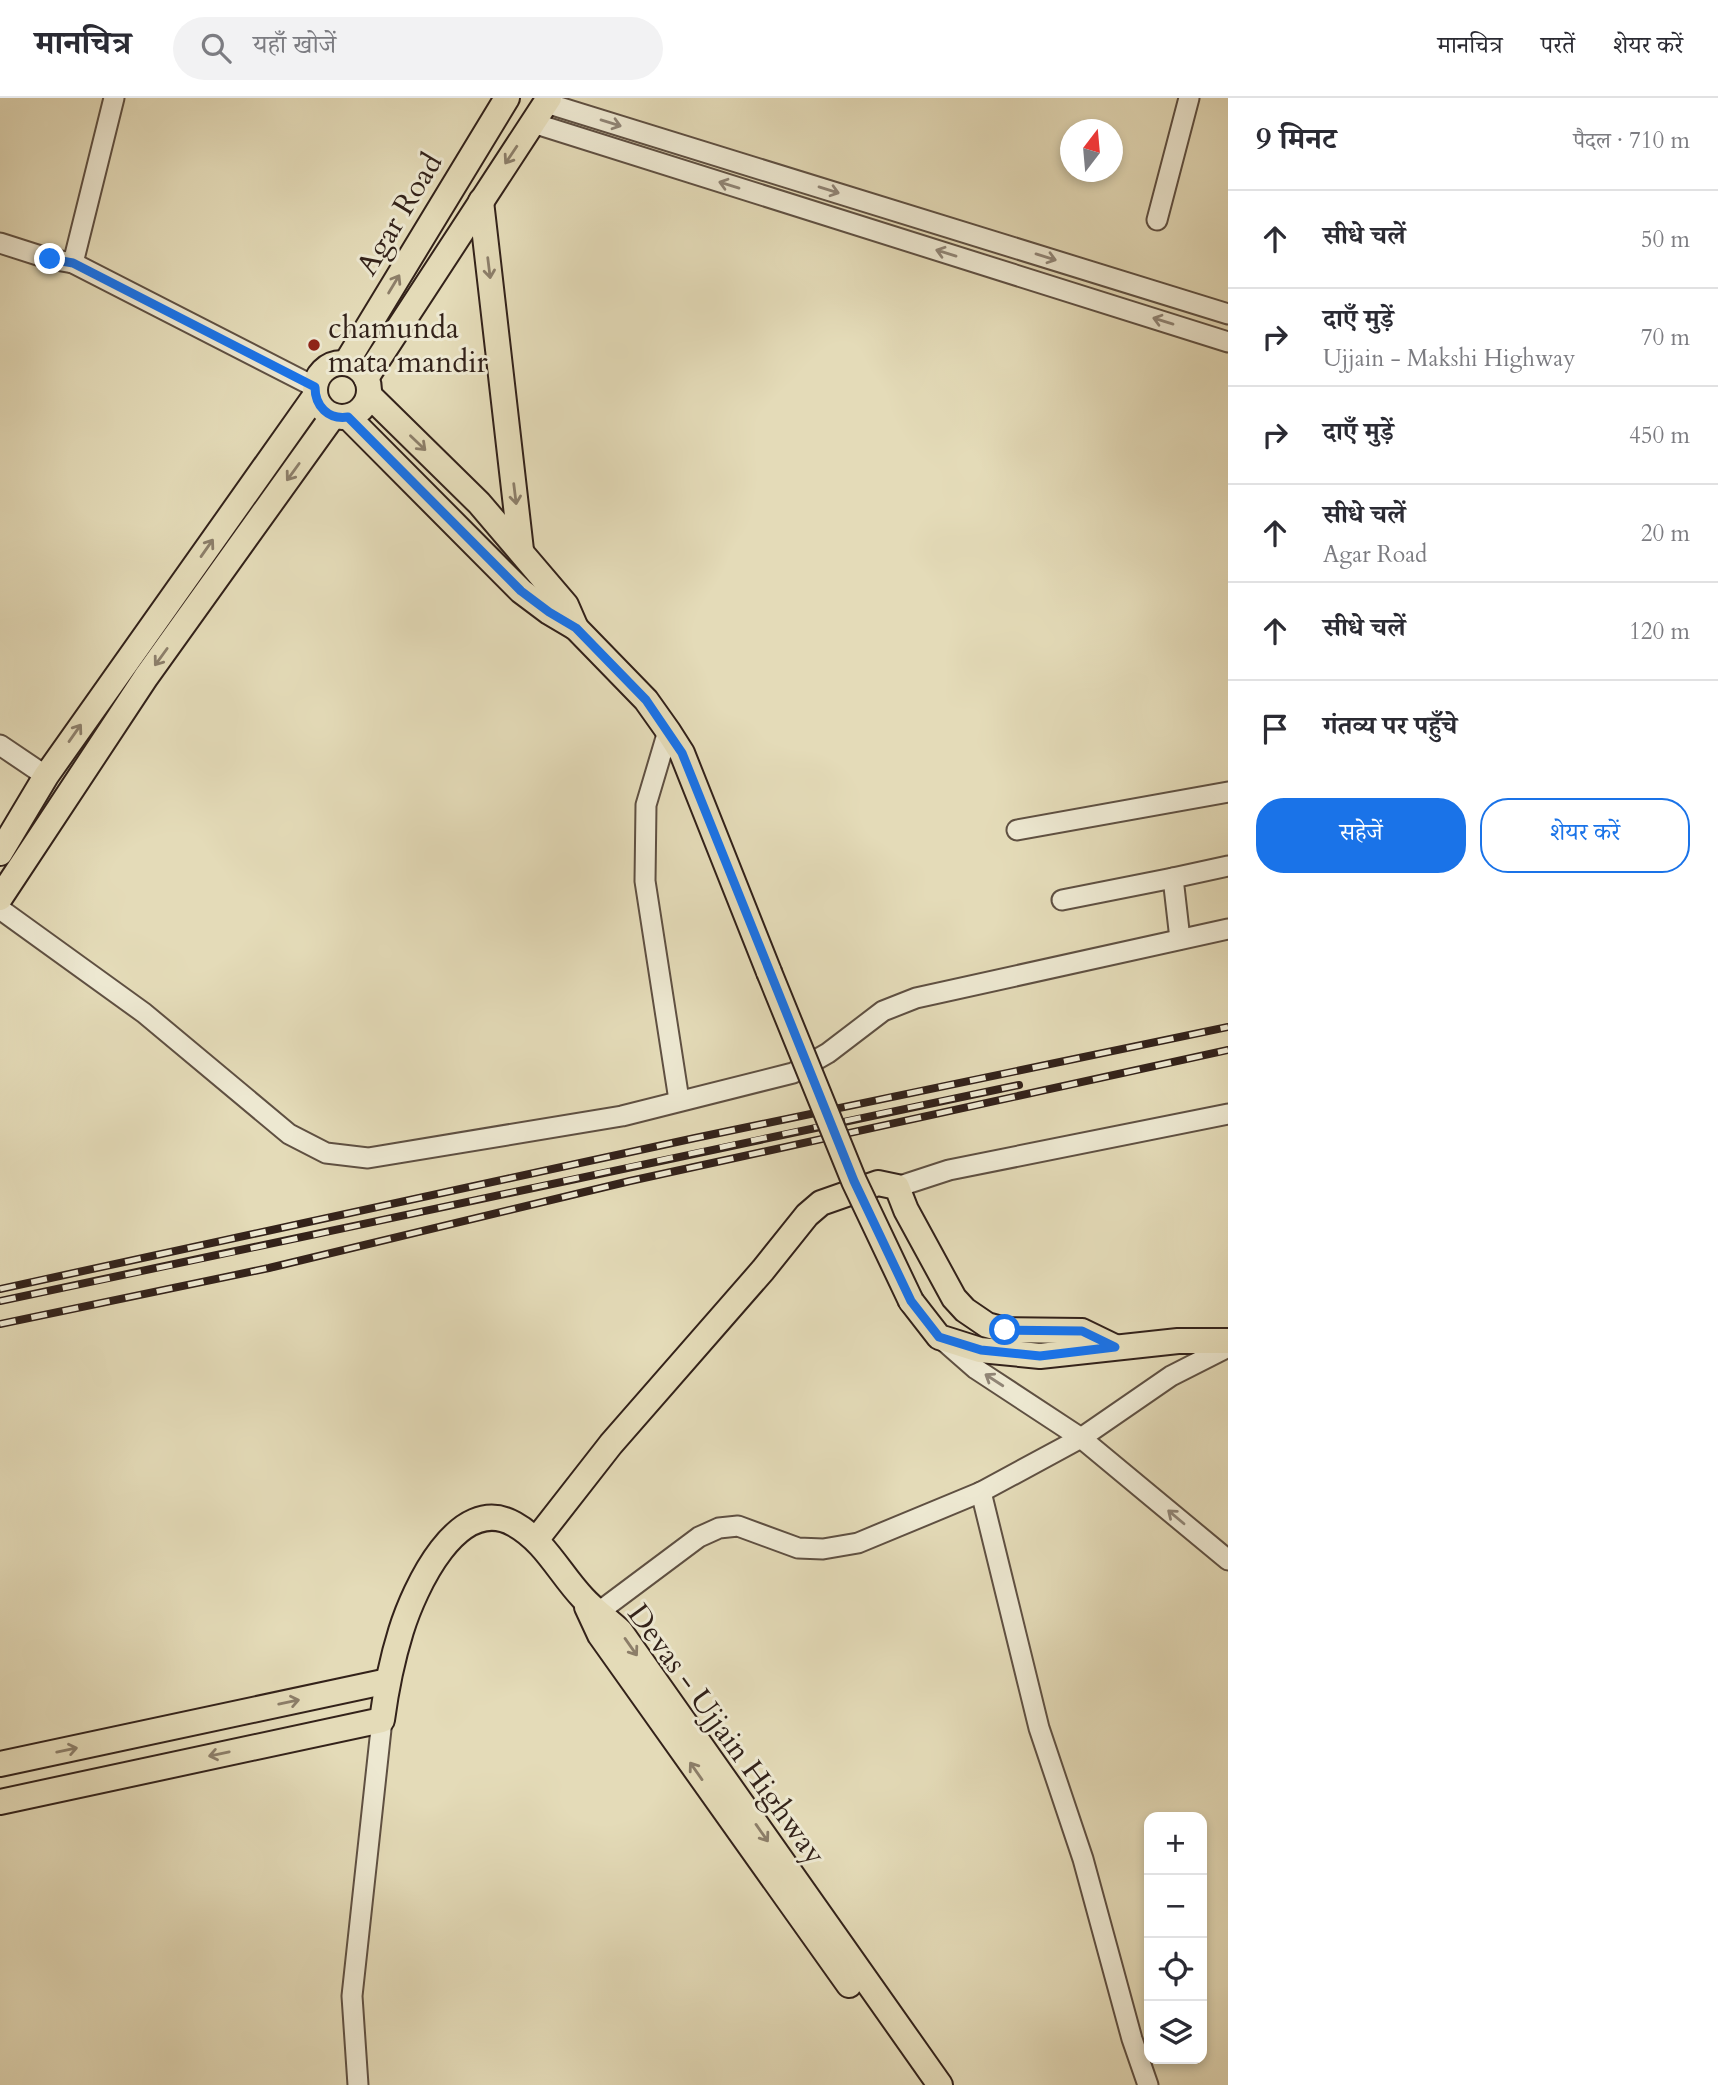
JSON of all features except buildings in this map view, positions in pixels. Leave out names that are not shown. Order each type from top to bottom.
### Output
[{"type":"main road","name":"Agar Road","points":[[2,846],[46,776],[315,391],[317,379],[329,366],[346,363],[507,98]]},
{"type":"main road","points":[[0,898],[146,677],[340,417],[360,411],[366,404],[368,386],[481,201],[543,108]]},
{"type":"main road","points":[[481,201],[521,550]]},
{"type":"main road","points":[[346,363],[361,371],[368,386],[521,550],[566,605],[576,628]]},
{"type":"main road","points":[[315,391],[318,404],[340,417],[521,591],[576,628],[646,700],[668,730],[682,753],[854,1181],[911,1301],[939,1337],[981,1350],[1040,1356],[1178,1341],[1228,1341]]},
{"type":"main road","points":[[536,1540],[611,1444],[763,1270],[807,1215],[828,1200],[878,1183],[897,1187],[912,1221],[954,1297],[965,1310],[987,1325],[1005,1330],[1082,1331],[1115,1347]]},
{"type":"main road","points":[[0,1802],[382,1720],[388,1681],[401,1630],[419,1586],[444,1546],[462,1527],[480,1518],[496,1517],[511,1522],[536,1540],[591,1609]]},
{"type":"main road","name":"Devas - Ujjain Highway","points":[[591,1609],[600,1635],[921,2085]]},
{"type":"main road","name":"Devas - Ujjain Highway","points":[[591,1609],[620,1630],[940,2085]]},
{"type":"main road","points":[[0,1764],[388,1681]]},
{"type":"street","points":[[73,263],[114,98]]},
{"type":"street","points":[[1157,220],[1189,98]]},
{"type":"street","points":[[543,108],[892,210],[1228,314]]},
{"type":"street","points":[[543,108],[886,234],[1228,342]]},
{"type":"street","points":[[886,234],[892,210]]},
{"type":"street","points":[[0,243],[50,259],[73,263],[315,391]]},
{"type":"street","points":[[1101,302],[1106,276]]},
{"type":"street","points":[[668,730],[646,805],[645,881],[679,1100]]},
{"type":"street","points":[[0,746],[46,776]]},
{"type":"street","points":[[1017,830],[1228,792]]},
{"type":"street","points":[[2,846],[28,856]]},
{"type":"street","points":[[1062,900],[1228,866]]},
{"type":"street","points":[[1173,878],[1180,939]]},
{"type":"street","points":[[0,909],[144,1013],[289,1134],[326,1153],[368,1158],[622,1116],[793,1073],[828,1053],[883,1011],[916,998],[1228,929]]},
{"type":"street","points":[[897,1187],[949,1170],[1228,1114]]},
{"type":"street","points":[[939,1337],[976,1369],[1081,1438],[1228,1560]]},
{"type":"street","points":[[591,1609],[699,1537],[719,1528],[738,1526],[798,1548],[823,1549],[858,1543],[981,1492],[1081,1438],[1171,1376],[1228,1347]]},
{"type":"street","points":[[981,1492],[1039,1728],[1083,1859],[1132,2039],[1148,2085]]},
{"type":"street","points":[[358,2085],[352,1996],[382,1720]]},
{"type":"railway","points":[[0,1289],[695,1138],[1228,1027]]},
{"type":"railway","points":[[0,1324],[269,1268],[630,1181],[1228,1050]]},
{"type":"railway","points":[[0,1301],[1019,1085]]},
{"type":"place","name":"chamunda mata mandir","points":[[314,345]]},
{"type":"route","points":[[50,259],[73,263],[315,387],[318,404],[325,412],[342,418],[348,417],[521,591],[576,628],[646,700],[682,753],[854,1181],[911,1301],[939,1337],[981,1350],[1040,1356],[1115,1347],[1082,1331],[1005,1330]]}]
